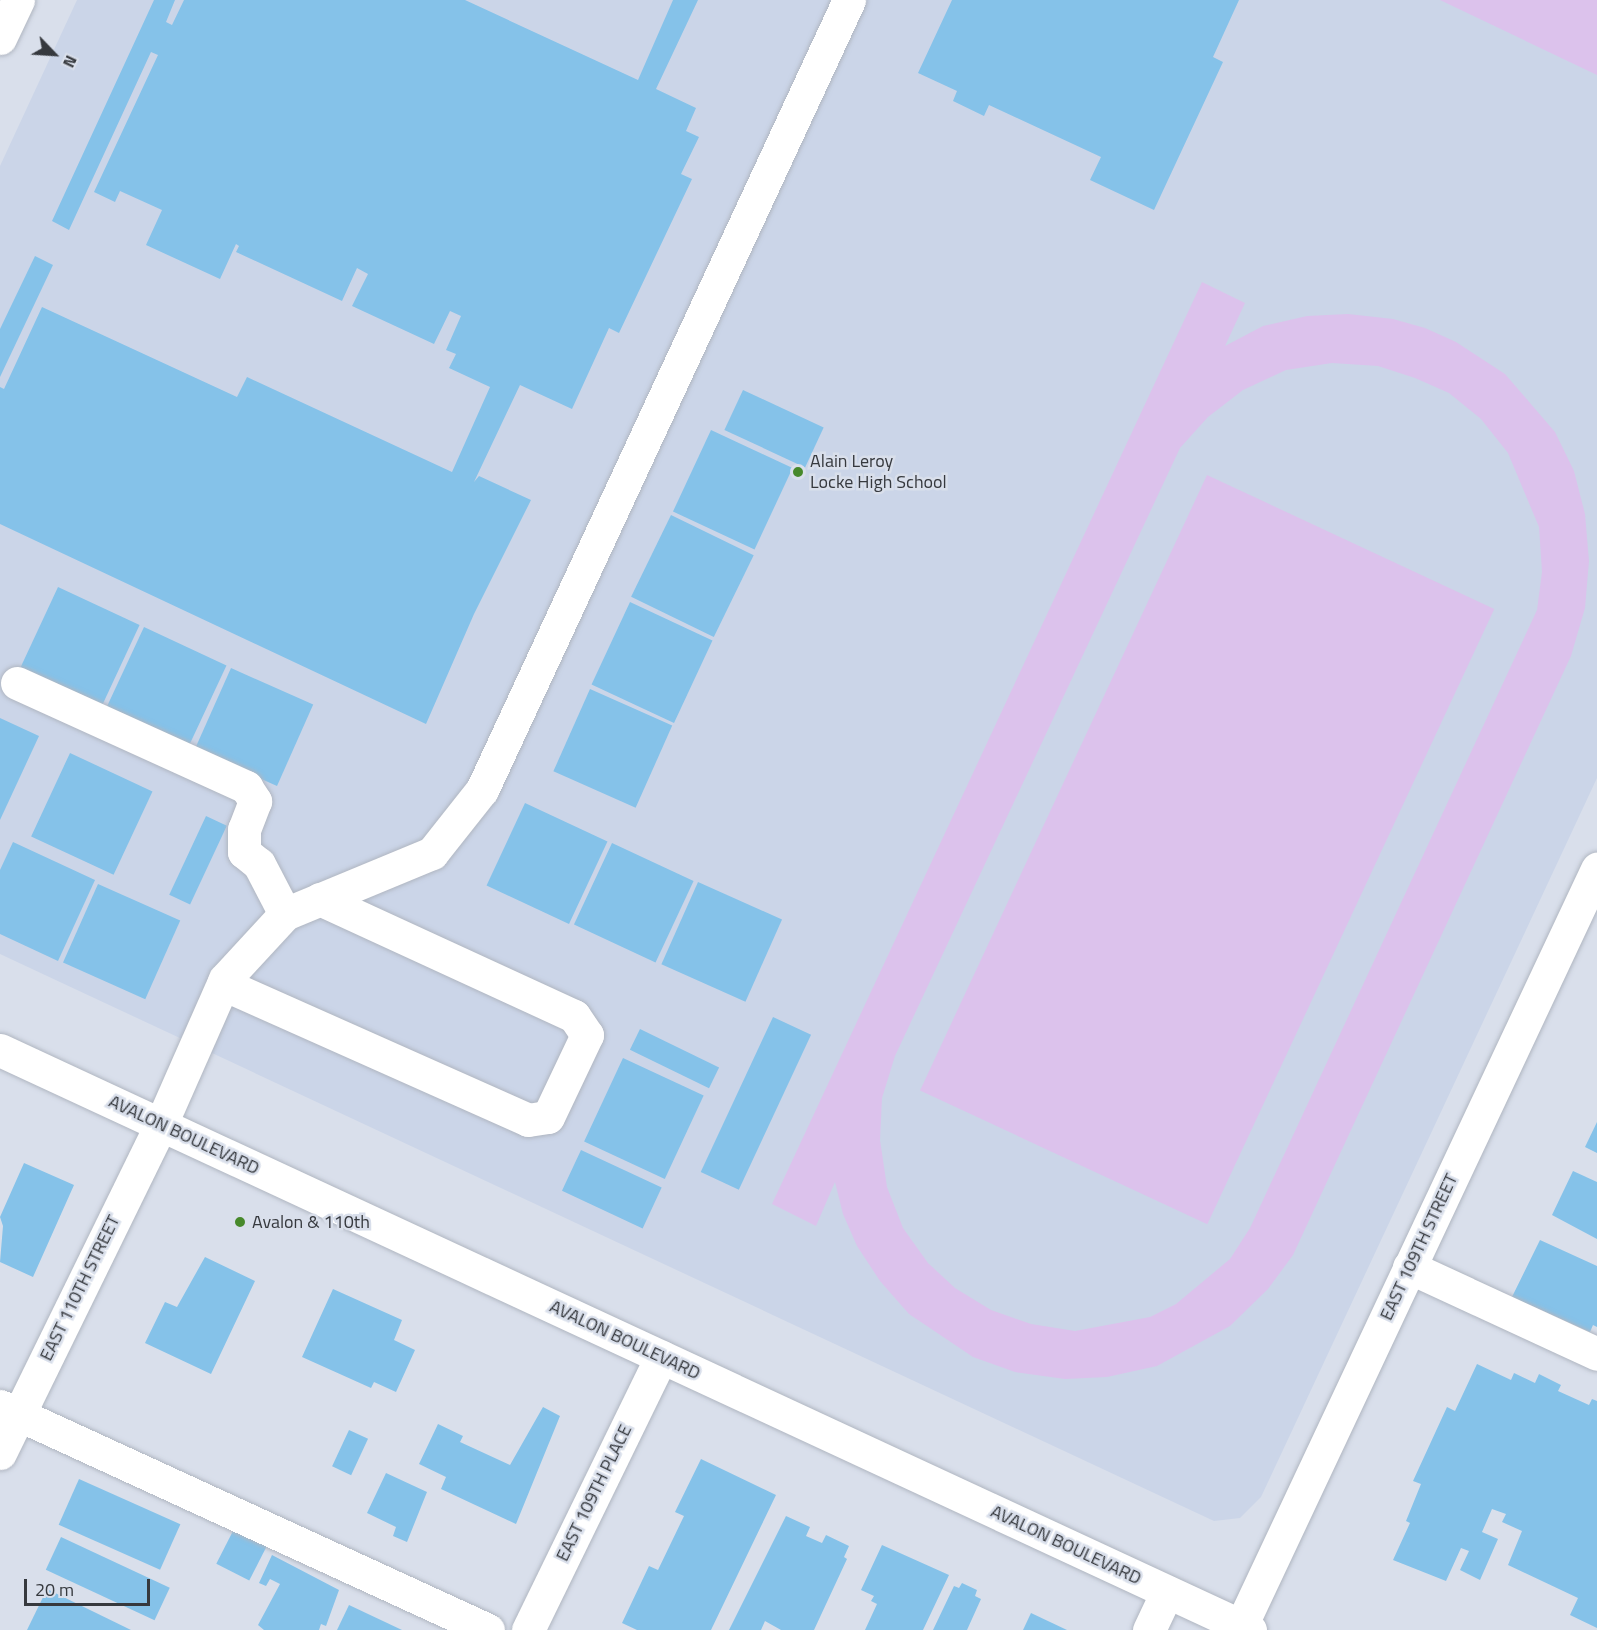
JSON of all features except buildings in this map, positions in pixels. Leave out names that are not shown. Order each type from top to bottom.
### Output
[{"type":"street","points":[[0,38],[18,0]]},
{"type":"street","points":[[17,683],[246,787],[255,801],[244,829],[244,852],[259,864],[285,914],[432,853],[482,790],[849,0]]},
{"type":"street","name":"EAST 109TH STREET","points":[[1246,1628],[1409,1267],[1597,869]]},
{"type":"street","points":[[223,984],[528,1120],[548,1117],[587,1035],[574,1016],[320,898]]},
{"type":"street","name":"EAST 110TH STREET","points":[[0,1453],[9,1410],[161,1124],[223,984],[285,914]]},
{"type":"street","name":"AVALON BOULEVARD","points":[[0,1050],[1246,1628]]},
{"type":"street","points":[[1409,1267],[1597,1354]]},
{"type":"street","name":"EAST 109TH PLACE","points":[[528,1630],[661,1357]]},
{"type":"street","points":[[9,1410],[488,1630]]},
{"type":"street","points":[[1149,1630],[1167,1592]]},
{"type":"shaded area","name":"Alain Leroy Locke High School","points":[[77,0],[1597,0],[1597,778],[1261,1497],[1240,1518],[1214,1521],[0,954],[0,166]]},
{"type":"shaded area","points":[[1440,0],[1597,0],[1597,75]]},
{"type":"shaded area","points":[[1202,282],[1245,303],[1225,346],[1263,326],[1307,316],[1348,314],[1393,319],[1425,328],[1456,342],[1505,374],[1555,432],[1574,471],[1585,514],[1589,561],[1585,608],[1571,656],[1293,1255],[1268,1289],[1230,1326],[1157,1366],[1107,1377],[1065,1379],[1015,1372],[973,1357],[909,1314],[880,1281],[857,1246],[843,1214],[835,1182],[816,1226],[772,1204]],"holes":[[[1332,363],[1378,366],[1415,378],[1449,393],[1481,419],[1508,453],[1539,527],[1542,572],[1537,610],[1250,1228],[1230,1259],[1176,1304],[1150,1317],[1075,1331],[1031,1324],[991,1310],[955,1288],[928,1263],[903,1228],[887,1187],[880,1140],[882,1098],[895,1056],[1180,448],[1208,417],[1243,390],[1286,370]]]},
{"type":"shaded area","points":[[1207,475],[1494,609],[1207,1224],[920,1090]]},
{"type":"place","name":"Alain Leroy Locke High School","points":[[798,472]]},
{"type":"place","name":"Avalon & 110th","points":[[240,1222]]}]
